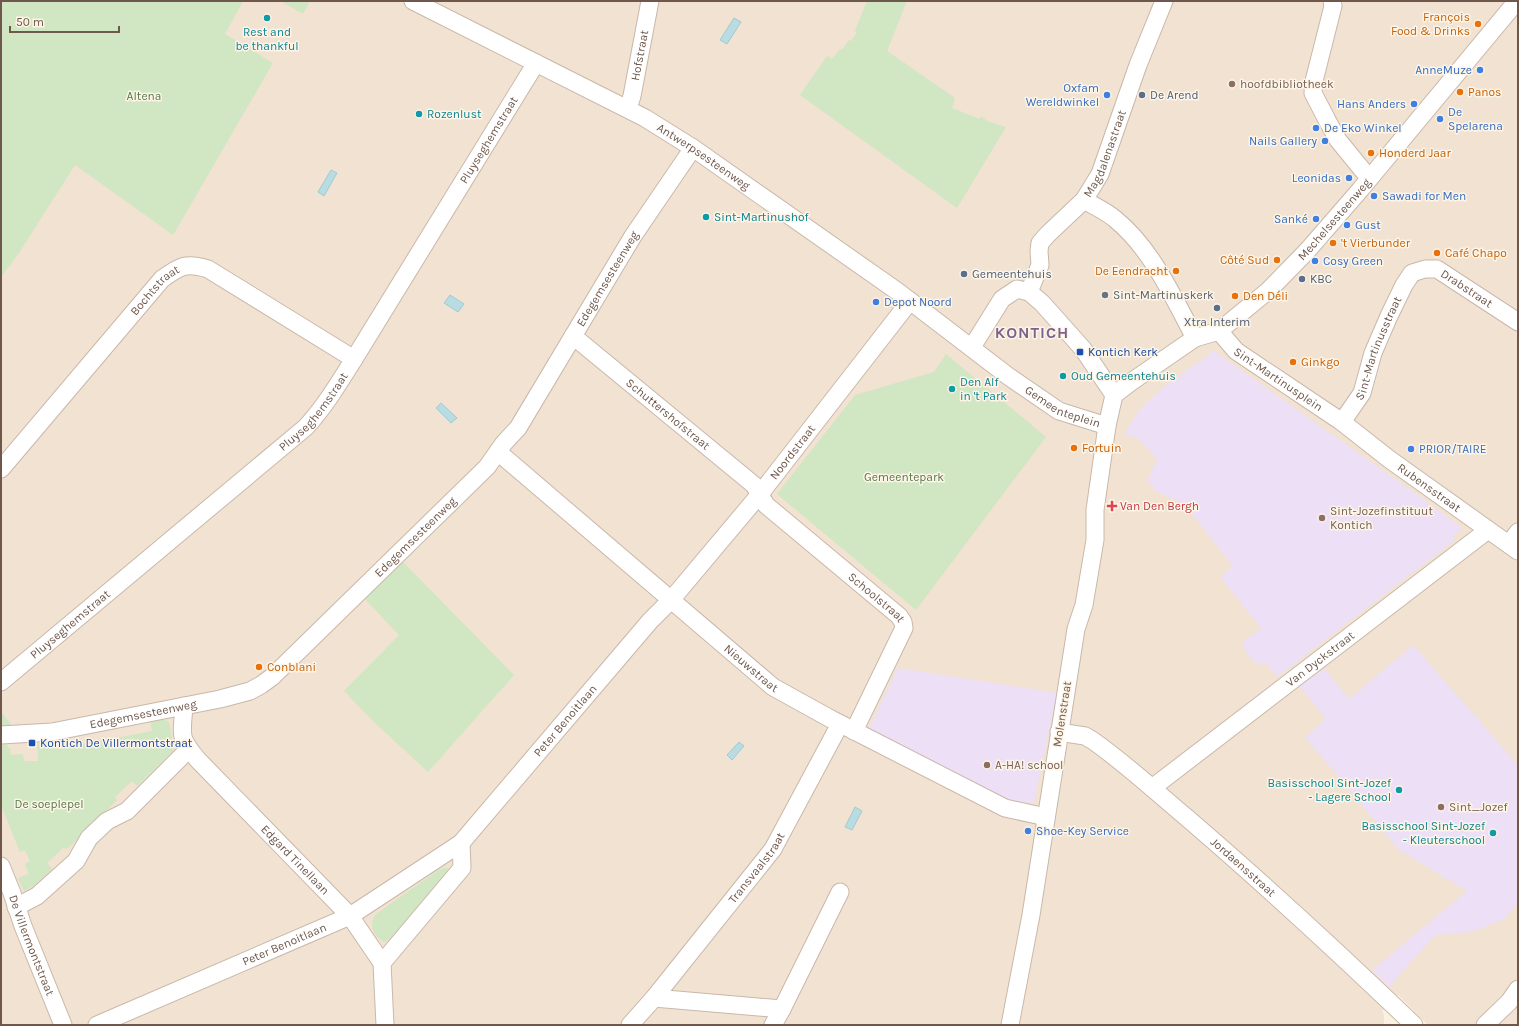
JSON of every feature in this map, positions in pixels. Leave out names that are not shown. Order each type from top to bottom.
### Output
[{"type":"street","name":"Antwerpsesteenweg","points":[[413,1],[628,108],[693,148],[910,300],[972,348]]},
{"type":"street","name":"Hofstraat","points":[[628,108],[632,96],[650,1]]},
{"type":"street","name":"Magdalenastraat","points":[[1029,292],[1040,265],[1040,243],[1084,200],[1096,183],[1138,65],[1164,1]]},
{"type":"street","points":[[1332,1],[1333,6],[1314,81],[1313,93],[1338,140],[1369,178]]},
{"type":"street","name":"Mechelsesteenweg","points":[[1114,395],[1195,338],[1219,331],[1269,290],[1307,251],[1517,1]]},
{"type":"street","name":"Pluyseghemstraat","points":[[1,682],[306,427],[325,405],[536,63]]},
{"type":"street","name":"Edegemsesteenweg","points":[[1,735],[52,732],[184,706],[247,692],[266,682],[481,474],[518,428],[633,236],[693,148]]},
{"type":"street","points":[[1084,200],[1114,218],[1126,229],[1155,265],[1181,309],[1195,338]]},
{"type":"street","name":"Bochtstraat","points":[[1,469],[162,279],[176,269],[186,265],[208,269],[354,359]]},
{"type":"street","name":"Drabstraat","points":[[1412,273],[1425,269],[1438,269],[1518,322]]},
{"type":"street","name":"Sint-Martinusstraat","points":[[1342,422],[1362,393],[1374,353],[1386,322],[1404,285],[1412,273]]},
{"type":"street","points":[[972,348],[1002,299],[1017,289],[1029,292],[1042,302],[1083,349],[1114,395]]},
{"type":"street","name":"Noordstraat","points":[[671,600],[760,494],[910,300]]},
{"type":"street","name":"Sint-Martinusplein","points":[[1219,331],[1236,351],[1342,422]]},
{"type":"street","name":"Schuttershofstraat","points":[[573,336],[754,485],[760,494]]},
{"type":"street","name":"Gemeenteplein","points":[[972,348],[1008,376],[1059,411],[1107,426],[1114,395]]},
{"type":"street","name":"Rubensstraat","points":[[1342,422],[1389,459],[1488,530],[1515,542]]},
{"type":"street","name":"Molenstraat","points":[[1010,1025],[1031,915],[1076,629],[1084,605],[1095,540],[1095,510],[1107,426]]},
{"type":"street","name":"Nieuwstraat","points":[[498,452],[717,641],[773,687],[840,724],[1005,808],[1046,817]]},
{"type":"street","name":"Schoolstraat","points":[[760,494],[766,506],[899,616],[903,622],[904,628],[854,731]]},
{"type":"street","name":"Van Dyckstraat","points":[[1152,788],[1488,530]]},
{"type":"street","name":"Peter Benoitlaan","points":[[97,1025],[350,916],[461,843],[650,621],[671,600]]},
{"type":"street","name":"Edgard Tinellaan","points":[[184,706],[182,735],[184,742],[189,749],[350,916],[382,963]]},
{"type":"street","name":"Transvaalstraat","points":[[630,1025],[654,998],[773,849],[840,724]]},
{"type":"street","name":"Jordaensstraat","points":[[1059,732],[1085,736],[1092,740],[1152,788],[1267,889],[1398,1019],[1414,1025]]},
{"type":"street","points":[[16,907],[37,896],[76,860],[89,838],[107,821],[127,811],[134,805],[189,749]]},
{"type":"street","points":[[385,1025],[382,963],[462,868],[461,843]]},
{"type":"street","name":"De Villermontstraat","points":[[1,866],[27,937],[63,1025]]},
{"type":"street","points":[[774,1025],[840,892]]},
{"type":"street","points":[[1485,1025],[1515,997]]},
{"type":"street","points":[[654,998],[782,1009]]},
{"type":"shaded area","points":[[1,1],[1518,1],[1518,1025],[1428,1025],[1398,995],[1382,1011],[1384,1016],[1384,1025],[1,1025]]},
{"type":"shaded area","name":"Sint-Jozefinstituut Kontich","points":[[1214,351],[1426,501],[1432,510],[1435,508],[1461,527],[1462,530],[1453,536],[1455,540],[1277,677],[1266,663],[1262,666],[1258,662],[1255,664],[1243,647],[1243,642],[1261,628],[1221,578],[1232,565],[1184,504],[1153,490],[1154,486],[1147,482],[1157,459],[1138,438],[1124,434],[1140,409],[1165,386]]},
{"type":"shaded area","name":"Sint_Jozef","points":[[1413,645],[1518,765],[1518,903],[1503,920],[1471,932],[1435,935],[1389,987],[1372,970],[1467,891],[1399,850],[1305,737],[1326,719],[1298,684],[1325,669],[1349,699]]},
{"type":"shaded area","name":"A-HA! school","points":[[898,668],[1057,693],[1034,803],[994,798],[868,731]]},
{"type":"green space","name":"Altena","points":[[1,1],[243,1],[225,34],[273,63],[173,235],[75,165],[17,256],[1,277]]},
{"type":"green space","points":[[280,1],[310,1],[303,14]]},
{"type":"green space","points":[[867,1],[907,1],[887,51],[955,98],[952,108],[980,119],[981,116],[987,121],[1006,127],[957,208],[800,95],[827,56],[832,59],[840,49],[842,50],[849,40],[851,41],[857,33],[855,31]]},
{"type":"green space","name":"Gemeentepark","points":[[946,354],[1046,437],[916,610],[777,494],[855,395],[934,372]]},
{"type":"green space","points":[[403,562],[514,675],[428,772],[374,722],[344,691],[399,635],[365,599]]},
{"type":"green space","points":[[1,712],[14,728],[1,729]]},
{"type":"green space","name":"De soeplepel","points":[[160,718],[169,722],[174,750],[137,786],[132,781],[115,797],[117,800],[67,849],[64,847],[47,863],[52,869],[35,885],[24,891],[18,878],[29,874],[25,864],[30,861],[25,850],[20,852],[1,805],[1,745],[7,744],[8,748],[10,748],[11,755],[23,754],[24,761],[38,761],[37,743],[58,739],[60,749],[152,731],[150,720]]},
{"type":"green space","points":[[448,868],[450,872],[392,938],[384,942],[380,939],[373,930],[372,926],[372,922],[376,914],[440,869]]},
{"type":"water","points":[[734,18],[741,22],[727,44],[720,40]]},
{"type":"water","points":[[331,170],[337,173],[324,196],[318,192]]},
{"type":"water","points":[[450,295],[464,304],[458,312],[444,303]]},
{"type":"water","points":[[441,403],[457,418],[451,423],[436,408]]},
{"type":"water","points":[[739,742],[744,746],[732,760],[727,755]]},
{"type":"water","points":[[855,807],[862,811],[852,830],[845,827]]},
{"type":"place","name":"Rest and be thankful","points":[[267,18]]},
{"type":"place","name":"François Food & Drinks","points":[[1478,24]]},
{"type":"place","name":"AnneMuze","points":[[1480,70]]},
{"type":"place","name":"hoofdbibliotheek","points":[[1232,84]]},
{"type":"place","name":"Panos","points":[[1460,92]]},
{"type":"place","name":"Oxfam Wereldwinkel","points":[[1107,95]]},
{"type":"place","name":"De Arend","points":[[1142,95]]},
{"type":"place","name":"Hans Anders","points":[[1414,104]]},
{"type":"place","name":"Rozenlust","points":[[419,114]]},
{"type":"place","name":"De Spelarena","points":[[1440,119]]},
{"type":"place","name":"De Eko Winkel","points":[[1316,128]]},
{"type":"place","name":"Nails Gallery","points":[[1325,141]]},
{"type":"place","name":"Honderd Jaar","points":[[1371,153]]},
{"type":"place","name":"Leonidas","points":[[1349,178]]},
{"type":"place","name":"Sawadi for Men","points":[[1374,196]]},
{"type":"place","name":"Sint-Martinushof","points":[[706,217]]},
{"type":"place","name":"Sanké","points":[[1316,219]]},
{"type":"place","name":"Gust","points":[[1347,225]]},
{"type":"place","name":"'t Vierbunder","points":[[1333,243]]},
{"type":"place","name":"Café Chapo","points":[[1437,253]]},
{"type":"place","name":"Côté Sud","points":[[1277,260]]},
{"type":"place","name":"Cosy Green","points":[[1315,261]]},
{"type":"place","name":"De Eendracht","points":[[1176,271]]},
{"type":"place","name":"Gemeentehuis","points":[[964,274]]},
{"type":"place","name":"KBC","points":[[1302,279]]},
{"type":"place","name":"Sint-Martinuskerk","points":[[1105,295]]},
{"type":"place","name":"Den Déli","points":[[1235,296]]},
{"type":"place","name":"Depot Noord","points":[[876,302]]},
{"type":"place","name":"Xtra Interim","points":[[1217,308]]},
{"type":"place","name":"Kontich Kerk","points":[[1080,352]]},
{"type":"place","name":"Ginkgo","points":[[1293,362]]},
{"type":"place","name":"Oud Gemeentehuis","points":[[1063,376]]},
{"type":"place","name":"Den Alf in 't Park","points":[[952,389]]},
{"type":"place","name":"Fortuin","points":[[1074,448]]},
{"type":"place","name":"PRIOR/TAIRE","points":[[1411,449]]},
{"type":"place","name":"Van Den Bergh","points":[[1112,506]]},
{"type":"place","name":"Sint-Jozefinstituut Kontich","points":[[1322,518]]},
{"type":"place","name":"Conblani","points":[[259,667]]},
{"type":"place","name":"Kontich De Villermontstraat","points":[[32,743]]},
{"type":"place","name":"A-HA! school","points":[[987,765]]},
{"type":"place","name":"Basisschool Sint-Jozef - Lagere School","points":[[1399,790]]},
{"type":"place","name":"Sint_Jozef","points":[[1441,807]]},
{"type":"place","name":"Shoe-Key Service","points":[[1028,831]]},
{"type":"place","name":"Basisschool Sint-Jozef - Kleuterschool","points":[[1493,833]]},
{"type":"district","name":"KONTICH","points":[[1032,332]]}]
